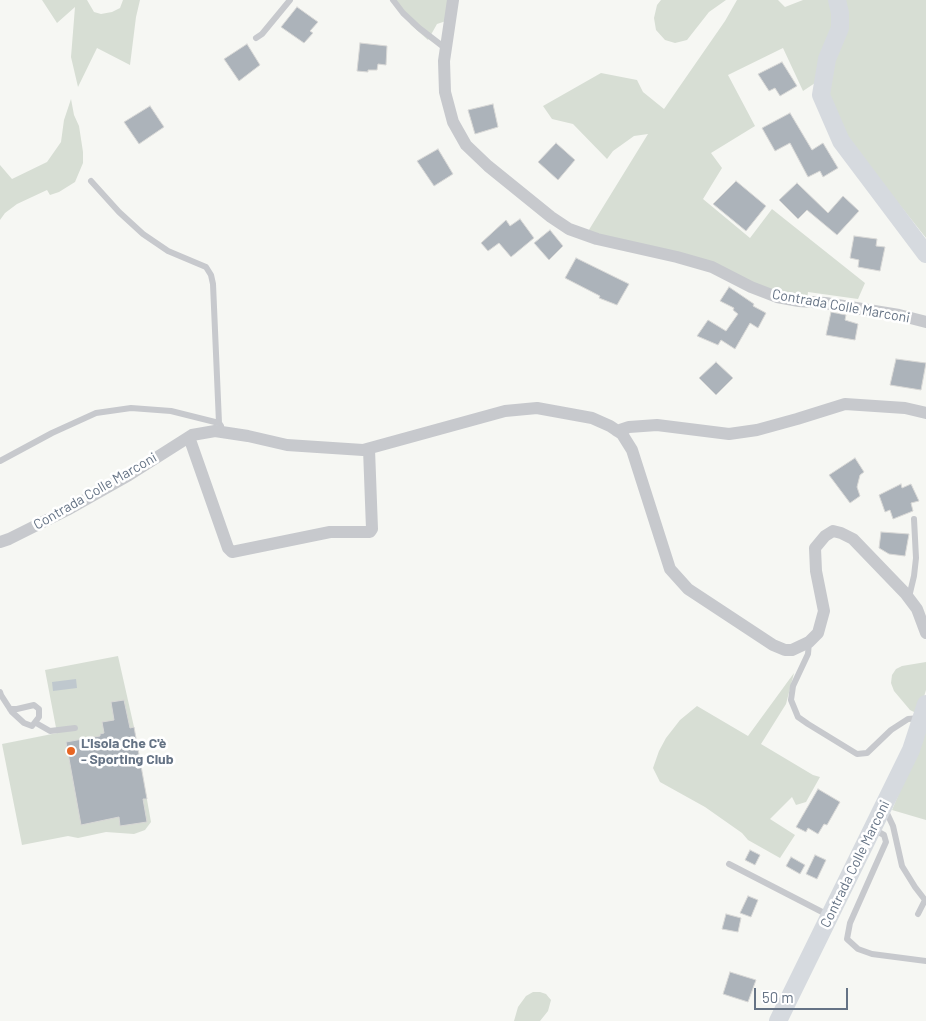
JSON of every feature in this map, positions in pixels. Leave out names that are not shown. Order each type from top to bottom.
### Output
[{"type":"street","name":"Contrada Colle Marconi","points":[[453,0],[444,61],[445,92],[452,122],[466,145],[511,186],[569,229],[597,239],[712,267],[751,287],[777,297],[799,301],[825,302],[926,322]]},
{"type":"street","points":[[837,0],[840,13],[840,28],[828,59],[821,95],[841,141],[926,254]]},
{"type":"street","points":[[617,431],[629,427],[657,424],[729,434],[757,430],[797,420],[846,404],[905,408],[926,412]]},
{"type":"street","name":"Contrada Colle Marconi","points":[[0,542],[9,540],[67,510],[189,437],[204,432],[222,428],[287,445],[363,450],[505,411],[537,408],[592,418],[622,434],[632,450],[670,569],[688,589],[773,645],[785,650],[792,650],[810,642]]},
{"type":"street","points":[[189,437],[228,548],[232,552],[330,532],[370,532],[372,529],[370,449]]},
{"type":"street","points":[[810,642],[818,633],[824,611],[816,571],[815,548],[825,536],[833,531],[853,539],[909,598],[917,609],[926,633]]},
{"type":"street","name":"Contrada Colle Marconi","points":[[778,1021],[911,750],[924,711]]},
{"type":"lane","points":[[256,38],[262,34],[290,0]]},
{"type":"lane","points":[[393,0],[403,13],[419,28],[446,48]]},
{"type":"lane","points":[[0,461],[52,432],[96,413],[131,408],[171,411],[222,428],[212,275],[206,267],[168,251],[143,234],[119,212],[91,181]]},
{"type":"lane","points":[[909,598],[916,558],[914,519]]},
{"type":"lane","points":[[810,642],[808,654],[793,686],[791,700],[798,717],[857,754],[867,753],[891,730],[924,711]]},
{"type":"lane","points":[[0,692],[10,709],[24,723],[32,726],[36,723],[40,714],[34,705],[10,709]]},
{"type":"lane","points":[[36,723],[50,731],[76,728]]},
{"type":"lane","points":[[884,806],[893,826],[902,866],[914,887],[925,900],[918,914]]},
{"type":"lane","points":[[873,829],[884,835],[886,842],[850,923],[847,939],[858,950],[872,954],[926,961]]},
{"type":"lane","points":[[729,864],[830,916]]},
{"type":"shaded area","points":[[42,0],[87,0],[94,12],[101,14],[120,8],[123,0],[140,0],[130,65],[97,48],[78,87],[71,57],[75,7],[57,23]]},
{"type":"shaded area","points":[[393,0],[451,0],[446,21],[437,24],[428,40],[411,25]]},
{"type":"shaded area","points":[[661,0],[726,0],[709,12],[687,40],[675,43],[665,40],[656,30],[654,18],[657,5]]},
{"type":"shaded area","points":[[737,0],[778,0],[785,7],[803,0],[831,0],[835,16],[818,81],[803,91],[783,48],[728,75],[755,126],[711,153],[722,168],[703,199],[750,238],[772,209],[865,283],[858,299],[808,292],[807,301],[791,299],[712,266],[587,233],[648,134],[634,136],[613,151],[607,159],[573,124],[552,119],[543,106],[601,73],[637,80],[643,92],[664,109],[725,21]]},
{"type":"shaded area","points":[[843,0],[926,0],[926,238],[849,141],[830,103],[830,74]]},
{"type":"shaded area","points":[[71,99],[74,115],[79,126],[83,152],[83,163],[75,182],[59,192],[50,195],[47,190],[17,204],[5,213],[0,220],[0,165],[12,179],[47,162],[61,142],[64,120]]},
{"type":"shaded area","name":"L'Isola Che C'è - Sporting Club","points":[[118,656],[134,727],[151,822],[145,830],[134,834],[106,832],[78,838],[68,836],[22,845],[2,744],[57,733],[45,670]]},
{"type":"shaded area","points":[[926,662],[926,690],[920,710],[916,713],[910,710],[894,691],[891,683],[892,675],[896,669],[902,666]]},
{"type":"shaded area","points":[[794,673],[786,704],[761,744],[813,775],[820,777],[806,802],[796,805],[792,797],[770,819],[795,835],[780,858],[748,840],[742,833],[705,807],[660,782],[653,768],[666,738],[680,720],[697,706],[748,736]]},
{"type":"shaded area","points":[[76,679],[77,688],[53,691],[52,682]]},
{"type":"shaded area","points":[[926,728],[926,820],[892,810]]},
{"type":"shaded area","points":[[533,992],[546,994],[551,1000],[548,1011],[540,1021],[514,1021],[518,1007],[526,996]]},
{"type":"building","points":[[297,7],[318,22],[310,31],[313,33],[304,43],[281,27]]},
{"type":"building","points":[[360,43],[387,46],[386,65],[378,64],[377,70],[368,70],[368,72],[357,71]]},
{"type":"building","points":[[247,44],[260,65],[239,81],[224,59]]},
{"type":"building","points":[[782,62],[797,86],[780,96],[775,88],[769,91],[758,74]]},
{"type":"building","points":[[493,104],[498,127],[475,134],[468,110]]},
{"type":"building","points":[[150,106],[164,127],[139,144],[124,122]]},
{"type":"building","points":[[790,113],[812,150],[823,143],[838,168],[823,177],[820,171],[808,177],[790,143],[775,151],[762,128]]},
{"type":"building","points":[[556,143],[575,160],[558,180],[538,162]]},
{"type":"building","points":[[438,149],[453,174],[434,186],[417,161]]},
{"type":"building","points":[[736,181],[766,206],[746,231],[713,204]]},
{"type":"building","points":[[797,183],[828,213],[843,196],[859,211],[837,235],[807,210],[798,219],[779,200]]},
{"type":"building","points":[[520,219],[534,238],[511,257],[499,243],[488,251],[481,243],[506,220],[510,226]]},
{"type":"building","points":[[550,230],[563,246],[549,260],[534,243]]},
{"type":"building","points":[[854,236],[877,239],[876,246],[885,247],[880,271],[858,267],[859,260],[850,258]]},
{"type":"building","points":[[576,258],[629,284],[617,305],[599,298],[600,296],[565,278]]},
{"type":"building","points":[[729,287],[754,304],[753,306],[766,313],[758,328],[750,323],[735,349],[721,340],[718,345],[697,336],[708,320],[726,331],[738,314],[733,310],[734,308],[720,301]]},
{"type":"building","points":[[831,312],[846,315],[845,320],[858,324],[855,340],[826,335]]},
{"type":"building","points":[[896,359],[926,363],[921,390],[890,385]]},
{"type":"building","points":[[716,362],[733,378],[716,395],[699,378]]},
{"type":"building","points":[[855,458],[864,472],[860,475],[857,487],[860,496],[850,503],[829,475]]},
{"type":"building","points":[[901,484],[902,488],[911,484],[919,501],[911,503],[913,511],[893,519],[890,510],[885,512],[879,495]]},
{"type":"building","points":[[881,532],[909,534],[905,556],[889,554],[879,548]]},
{"type":"building","points":[[124,700],[130,728],[134,727],[147,799],[143,799],[147,822],[120,826],[119,817],[81,825],[66,742],[100,736],[100,734],[104,733],[102,722],[114,720],[111,702]]},
{"type":"building","points":[[818,789],[840,802],[827,825],[824,824],[818,834],[808,828],[806,832],[796,827]]},
{"type":"building","points":[[750,850],[760,855],[755,865],[745,860]]},
{"type":"building","points":[[815,855],[826,860],[817,879],[806,874]]},
{"type":"building","points":[[791,857],[805,865],[800,874],[786,866]]},
{"type":"building","points":[[748,896],[758,900],[751,917],[740,913]]},
{"type":"building","points":[[726,914],[741,918],[738,932],[722,929]]},
{"type":"building","points":[[730,972],[756,980],[748,1002],[723,994]]},
{"type":"place","name":"L'Isola Che C'è - Sporting Club","points":[[71,751]]}]
